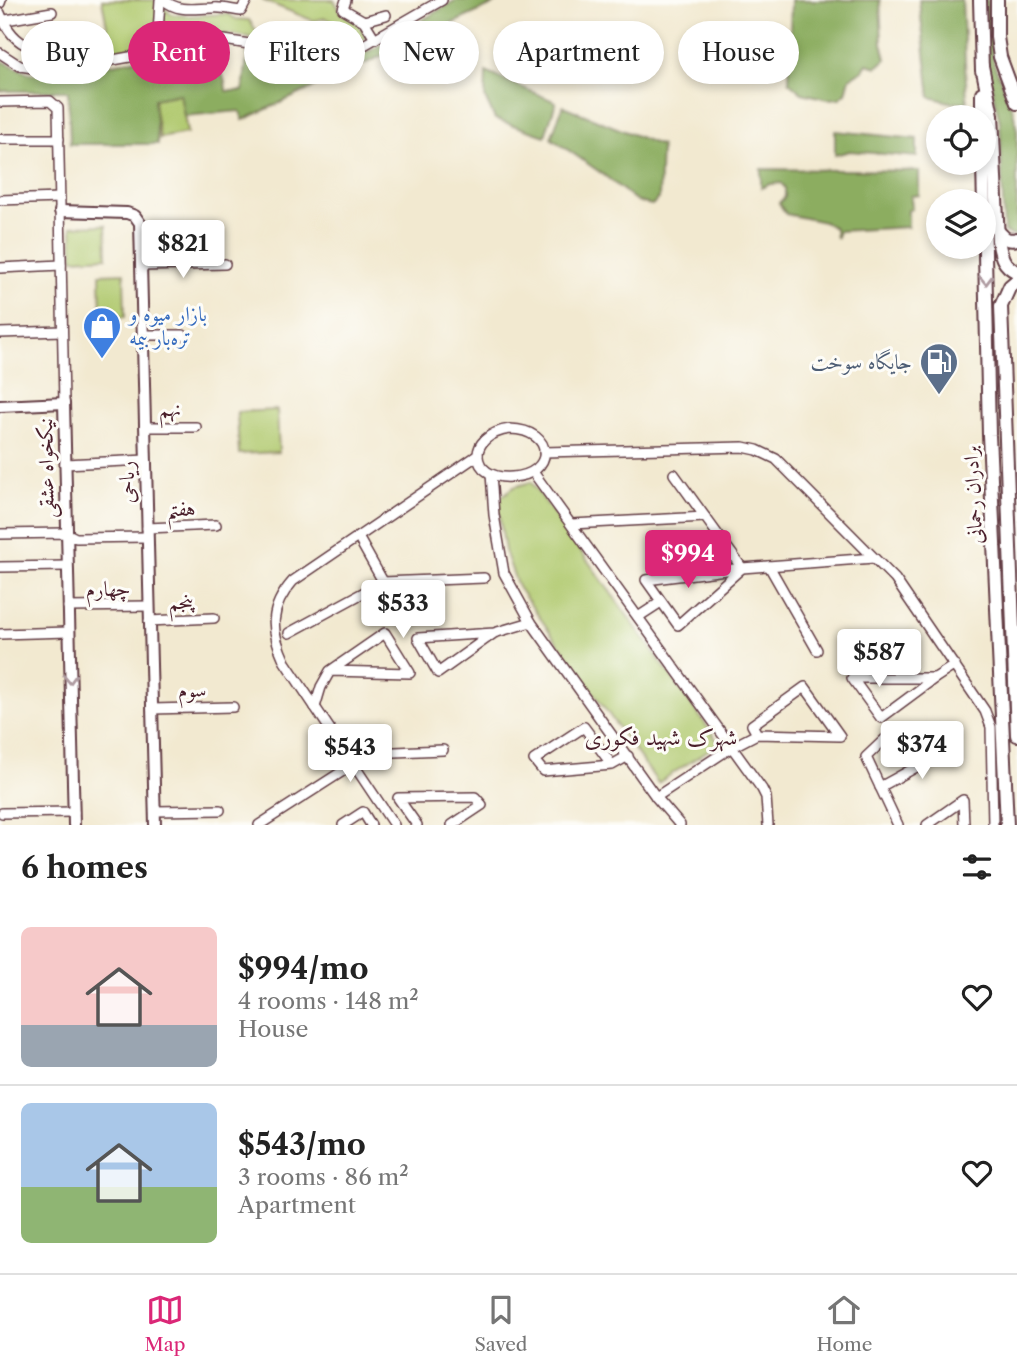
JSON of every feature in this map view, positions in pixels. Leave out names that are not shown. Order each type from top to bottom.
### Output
[{"type":"main road","points":[[980,0],[982,105]]},
{"type":"main road","points":[[996,0],[1000,57],[1017,103]]},
{"type":"main road","points":[[982,66],[992,115],[997,230],[1002,259],[1017,272]]},
{"type":"main road","name":"برادران رحمانی","points":[[983,175],[989,435],[1007,825]]},
{"type":"main road","points":[[997,230],[1004,238],[1017,239]]},
{"type":"main road","name":"برادران رحمانی","points":[[1017,280],[1010,286],[1001,306],[1017,735]]},
{"type":"street","points":[[160,21],[162,0],[171,6],[194,11],[214,8],[242,11],[247,0]]},
{"type":"street","points":[[346,0],[343,9],[364,21],[386,15]]},
{"type":"street","points":[[230,41],[330,57],[357,49],[442,0]]},
{"type":"street","points":[[21,44],[8,32],[1,18],[52,12]]},
{"type":"street","points":[[365,23],[374,39]]},
{"type":"street","points":[[0,53],[21,66]]},
{"type":"street","name":"نیکخواه عشقی","points":[[0,102],[50,101],[56,104],[58,110],[74,825]]},
{"type":"street","points":[[0,139],[59,139]]},
{"type":"street","points":[[0,200],[60,198]]},
{"type":"street","name":"ریاحی","points":[[60,211],[127,212],[135,216],[140,223],[155,825]]},
{"type":"street","points":[[141,266],[225,264]]},
{"type":"street","points":[[0,268],[61,265]]},
{"type":"street","points":[[0,333],[62,331]]},
{"type":"street","points":[[143,335],[183,335]]},
{"type":"street","points":[[0,406],[64,403]]},
{"type":"street","name":"نهم","points":[[145,427],[196,427]]},
{"type":"street","points":[[510,429],[524,430],[536,435],[544,452],[541,464],[533,472],[512,477],[491,474],[482,467],[478,455],[484,438],[510,429]]},
{"type":"street","points":[[544,452],[743,447],[776,459],[895,579],[985,711],[991,727],[993,825]]},
{"type":"street","points":[[343,825],[363,812],[373,825],[391,821],[285,662],[276,644],[273,625],[278,604],[293,581],[478,455]]},
{"type":"street","points":[[65,464],[146,460]]},
{"type":"street","points":[[533,472],[766,797],[768,825]]},
{"type":"street","points":[[491,474],[494,515],[504,573],[531,622],[656,797],[680,825]]},
{"type":"street","points":[[674,474],[742,568]]},
{"type":"street","points":[[572,524],[705,517]]},
{"type":"street","name":"هفتم","points":[[0,534],[66,533],[76,538],[216,525]]},
{"type":"street","points":[[358,537],[399,610]]},
{"type":"street","points":[[742,568],[678,625],[646,580],[742,568],[874,558]]},
{"type":"street","points":[[0,567],[67,566]]},
{"type":"street","points":[[769,566],[817,650]]},
{"type":"street","points":[[289,633],[383,582],[484,578]]},
{"type":"street","points":[[638,617],[661,602]]},
{"type":"street","name":"چهارم","points":[[68,607],[149,606]]},
{"type":"street","name":"پنجم","points":[[149,621],[214,618]]},
{"type":"street","points":[[494,633],[438,673],[418,638],[494,633],[531,622]]},
{"type":"street","points":[[0,634],[69,632]]},
{"type":"street","points":[[315,707],[321,687],[330,671],[385,633],[410,673],[330,671]]},
{"type":"street","points":[[935,678],[852,678],[881,718],[955,665]]},
{"type":"street","points":[[656,797],[732,747],[757,734],[841,736],[806,687],[752,725],[757,734]]},
{"type":"street","name":"سوم","points":[[152,709],[233,706]]},
{"type":"street","points":[[612,765],[584,727],[534,760],[543,771],[612,765],[628,756]]},
{"type":"street","points":[[885,739],[866,757],[898,825]]},
{"type":"street","points":[[880,787],[949,749]]},
{"type":"street","points":[[260,825],[371,752],[443,750]]},
{"type":"street","points":[[402,825],[415,822],[398,798],[475,797],[482,805],[453,825]]},
{"type":"street","points":[[927,825],[963,800],[964,825]]},
{"type":"street","points":[[155,811],[220,810]]},
{"type":"street","points":[[2,813],[74,812]]},
{"type":"green space","points":[[102,0],[154,0],[171,14],[228,14],[236,19],[250,21],[244,21],[244,36],[230,34],[230,21],[128,21],[128,52],[114,55],[114,21],[106,21]]},
{"type":"green space","points":[[262,0],[334,0],[341,12],[355,21],[332,21],[325,18],[314,21]]},
{"type":"green space","points":[[456,0],[503,0],[458,21],[421,21]]},
{"type":"green space","points":[[791,0],[880,0],[882,43],[886,59],[877,67],[867,64],[850,78],[846,93],[840,98],[828,99],[802,93],[791,84],[799,84],[799,21],[790,21]]},
{"type":"green space","points":[[919,0],[962,0],[967,102],[953,103],[930,97]]},
{"type":"green space","points":[[984,0],[988,0],[994,64],[1013,110],[1017,131],[1017,233],[1014,236],[1004,232],[1000,122],[986,62]]},
{"type":"green space","points":[[379,46],[379,57],[365,64],[365,52]]},
{"type":"green space","points":[[0,60],[21,70],[21,84],[114,84],[114,64],[128,61],[128,84],[225,84],[226,91],[243,91],[244,83],[321,84],[243,120],[240,111],[184,116],[180,94],[154,99],[158,144],[70,144],[68,91],[0,91]]},
{"type":"green space","points":[[486,72],[493,75],[493,84],[514,84],[556,102],[545,136],[495,119],[485,98]]},
{"type":"green space","points":[[181,94],[187,133],[160,138],[153,99]]},
{"type":"green space","points":[[563,106],[661,146],[659,198],[652,205],[638,202],[551,138]]},
{"type":"green space","points":[[835,131],[917,139],[917,157],[850,151],[835,155]]},
{"type":"green space","points":[[761,169],[919,171],[919,195],[911,196],[912,209],[908,210],[908,227],[839,231],[836,239],[835,228],[824,222],[786,214],[779,203],[785,197],[785,188],[781,183],[761,188]]},
{"type":"green space","points":[[106,225],[107,257],[73,259],[72,226]]},
{"type":"green space","points":[[124,273],[125,317],[101,319],[100,274]]},
{"type":"green space","points":[[277,410],[279,452],[239,454],[237,412]]},
{"type":"green space","points":[[531,482],[719,743],[658,783],[518,587],[505,551],[497,500],[514,487]]},
{"type":"place","name":"بازار میوه و تره‌بار بیمه","points":[[102,360]]},
{"type":"place","name":"جایگاه سوخت","points":[[939,396]]},
{"type":"district","name":"شهرک شهید فکوری","points":[[661,737]]}]
